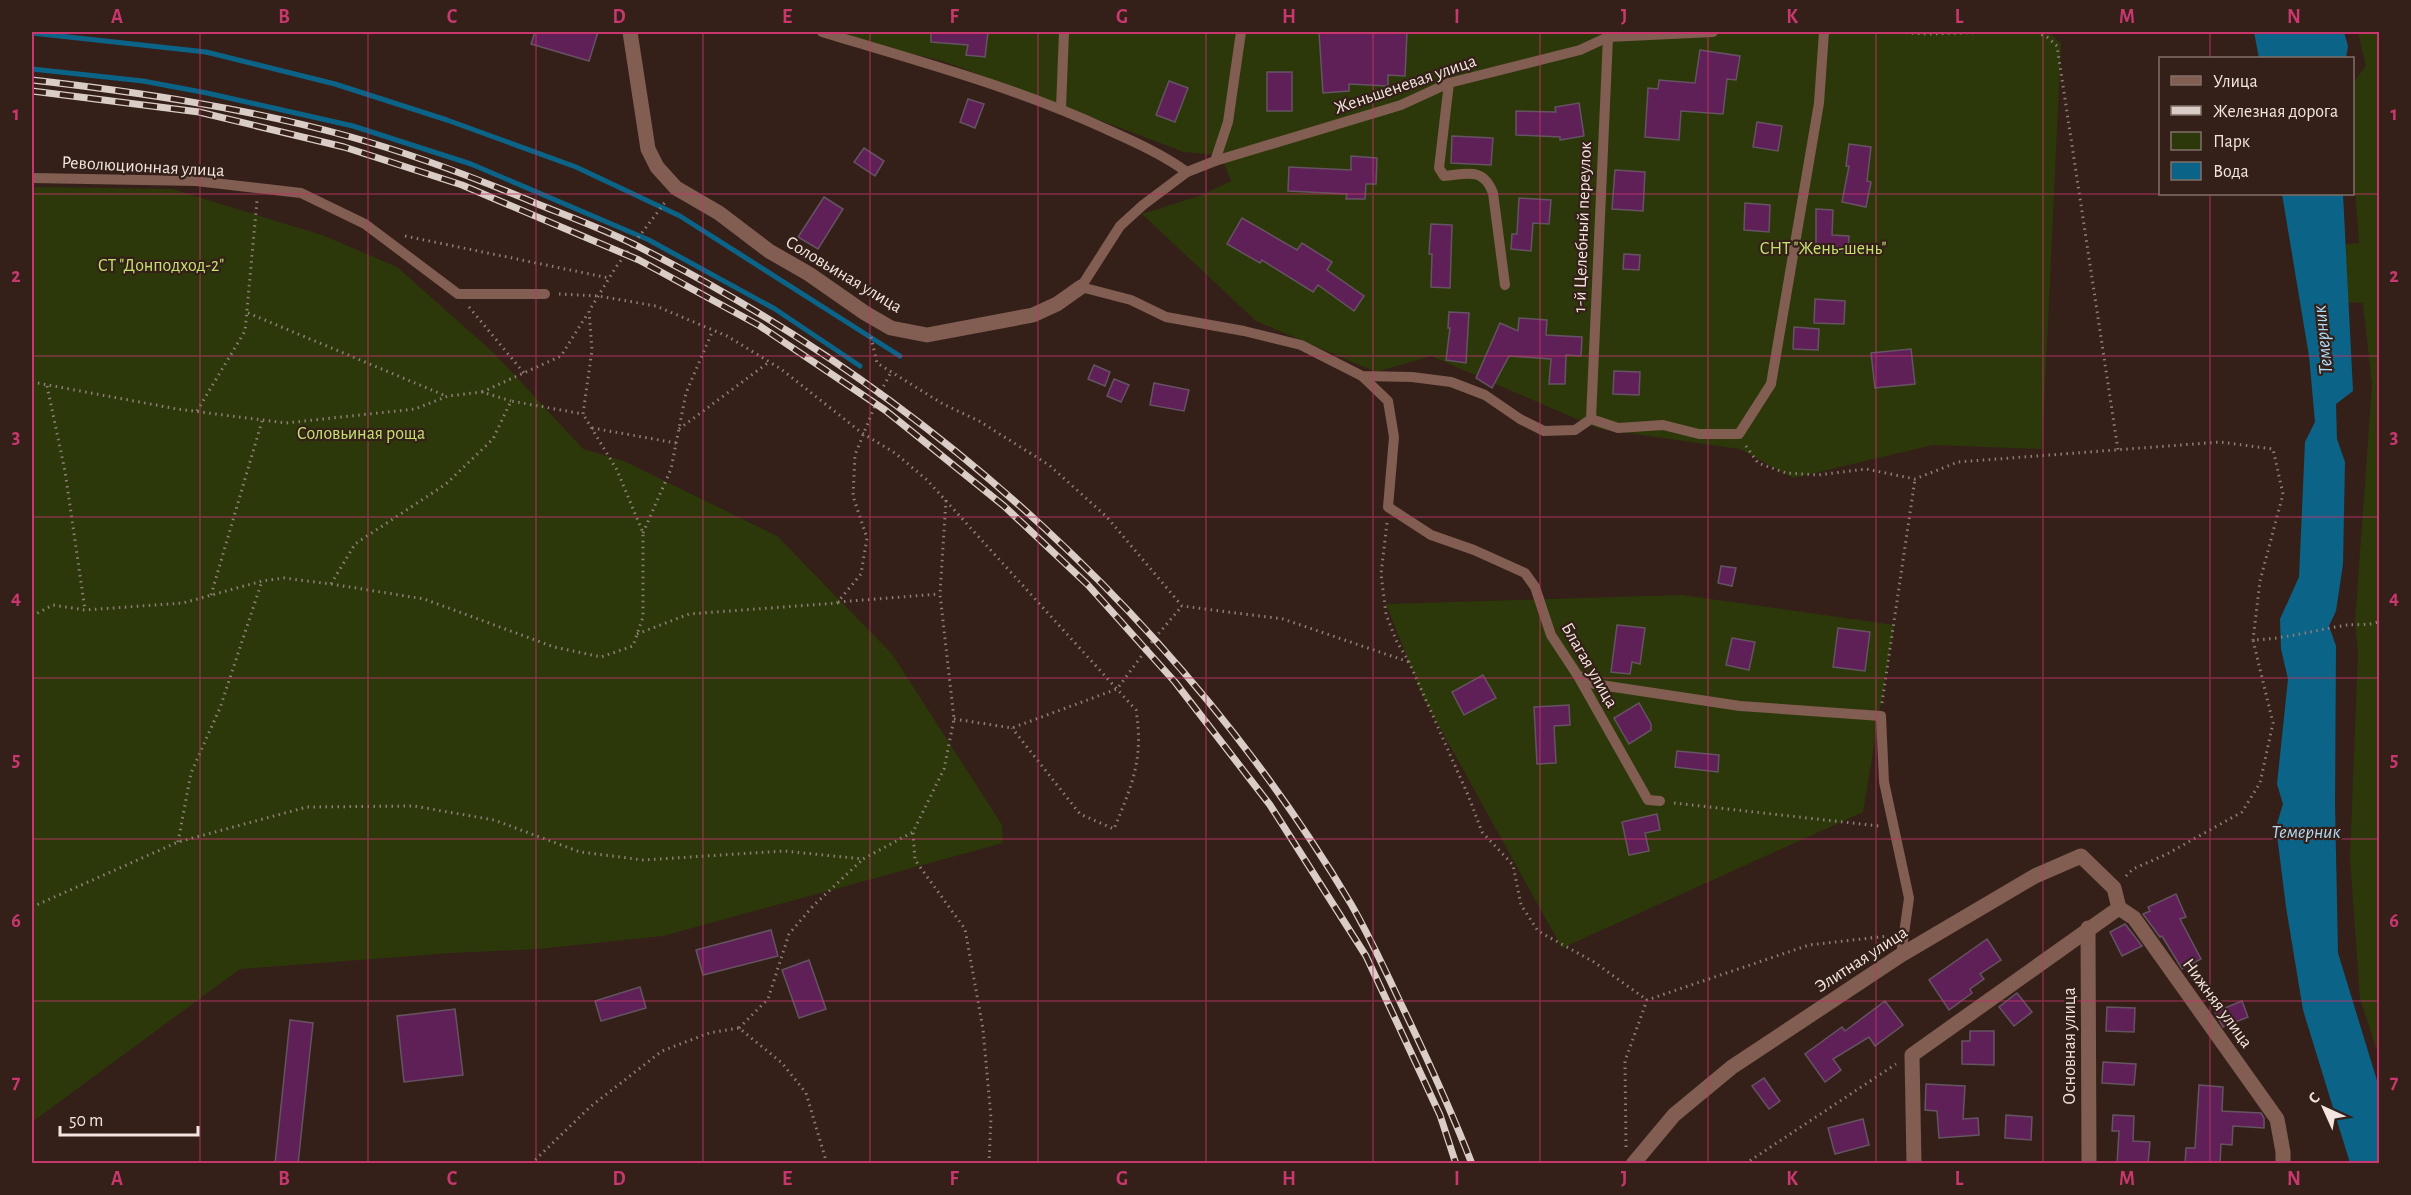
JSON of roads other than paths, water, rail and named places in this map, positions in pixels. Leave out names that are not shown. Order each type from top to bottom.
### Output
[{"type":"street","name":"Соловьиная улица","points":[[630,32],[648,149],[657,167],[675,188],[719,213],[769,251],[809,274],[891,328],[927,335],[1033,315],[1057,304],[1081,287]]},
{"type":"street","name":"Элитная улица","points":[[1630,1158],[1674,1115],[1732,1067],[1901,955],[2035,876],[2081,856],[2114,888],[2119,908]]},
{"type":"street","points":[[1914,1164],[1912,1054],[2119,908]]},
{"type":"street","name":"Нижняя улица","points":[[2119,908],[2134,918],[2277,1119],[2283,1164]]},
{"type":"street","name":"Основная улица","points":[[2088,928],[2089,1164]]},
{"type":"lane","points":[[822,32],[940,67],[1061,108],[1164,156],[1187,172]]},
{"type":"lane","points":[[1061,108],[1064,32]]},
{"type":"lane","points":[[1215,160],[1228,122],[1241,32]]},
{"type":"lane","name":"Женьшеневая улица","points":[[1215,160],[1401,105],[1449,83],[1580,50],[1608,37],[1713,32]]},
{"type":"lane","points":[[1081,287],[1131,300],[1166,317],[1244,331],[1301,345],[1362,376],[1412,377],[1451,382],[1485,395],[1520,419],[1544,431],[1575,430],[1591,419],[1618,428],[1663,425],[1699,434],[1739,434],[1771,384],[1818,102],[1824,32]]},
{"type":"lane","name":"1-й Целебный переулок","points":[[1591,419],[1608,37]]},
{"type":"lane","points":[[1449,83],[1439,168],[1444,176],[1480,174],[1488,180],[1493,193],[1504,285]]},
{"type":"lane","name":"Соловьиная улица","points":[[1081,287],[1120,226],[1143,205],[1187,172],[1215,160]]},
{"type":"lane","name":"Революционная улица","points":[[32,178],[196,181],[258,190],[301,193],[374,230],[458,294],[545,294]]},
{"type":"lane","name":"Благая улица","points":[[1362,376],[1388,401],[1394,436],[1388,507],[1431,535],[1483,553],[1525,573],[1535,587],[1551,635],[1578,676],[1648,800],[1660,801]]},
{"type":"lane","points":[[1578,676],[1594,684],[1740,706],[1881,716],[1884,782],[1909,898],[1901,955]]},
{"type":"water","points":[[2254,32],[2344,32],[2348,46],[2346,57],[2259,57]]},
{"type":"water","name":"Темерник","points":[[2282,195],[2343,195],[2353,391],[2336,404],[2337,439],[2345,462],[2343,564],[2336,611],[2329,626],[2336,646],[2335,804],[2338,953],[2379,1087],[2379,1163],[2350,1163],[2303,1010],[2276,827],[2283,804],[2277,784],[2288,679],[2281,649],[2280,619],[2299,577],[2305,442],[2315,422],[2309,356]]},
{"type":"waterway","points":[[32,33],[206,52],[335,84],[447,120],[576,167],[680,216],[900,356]]},
{"type":"waterway","points":[[32,69],[143,81],[207,93],[353,126],[471,164],[649,240],[775,309],[860,366]]},
{"type":"railway","points":[[32,80],[232,109],[312,127],[423,160],[593,226],[632,243],[751,309],[854,375],[951,448],[1044,528],[1130,613],[1211,705],[1285,802],[1365,929],[1430,1065],[1472,1164]]},
{"type":"railway","points":[[32,91],[199,112],[344,147],[462,185],[639,260],[760,326],[885,410],[1004,506],[1088,585],[1175,682],[1270,805],[1366,956],[1440,1115],[1456,1164]]},
{"type":"park label","name":"СНТ \"Жень-шень\"","points":[[1823,248]]},
{"type":"park label","name":"СТ \"Донподход-2\"","points":[[161,265]]},
{"type":"park label","name":"Соловьиная роща","points":[[361,433]]}]
